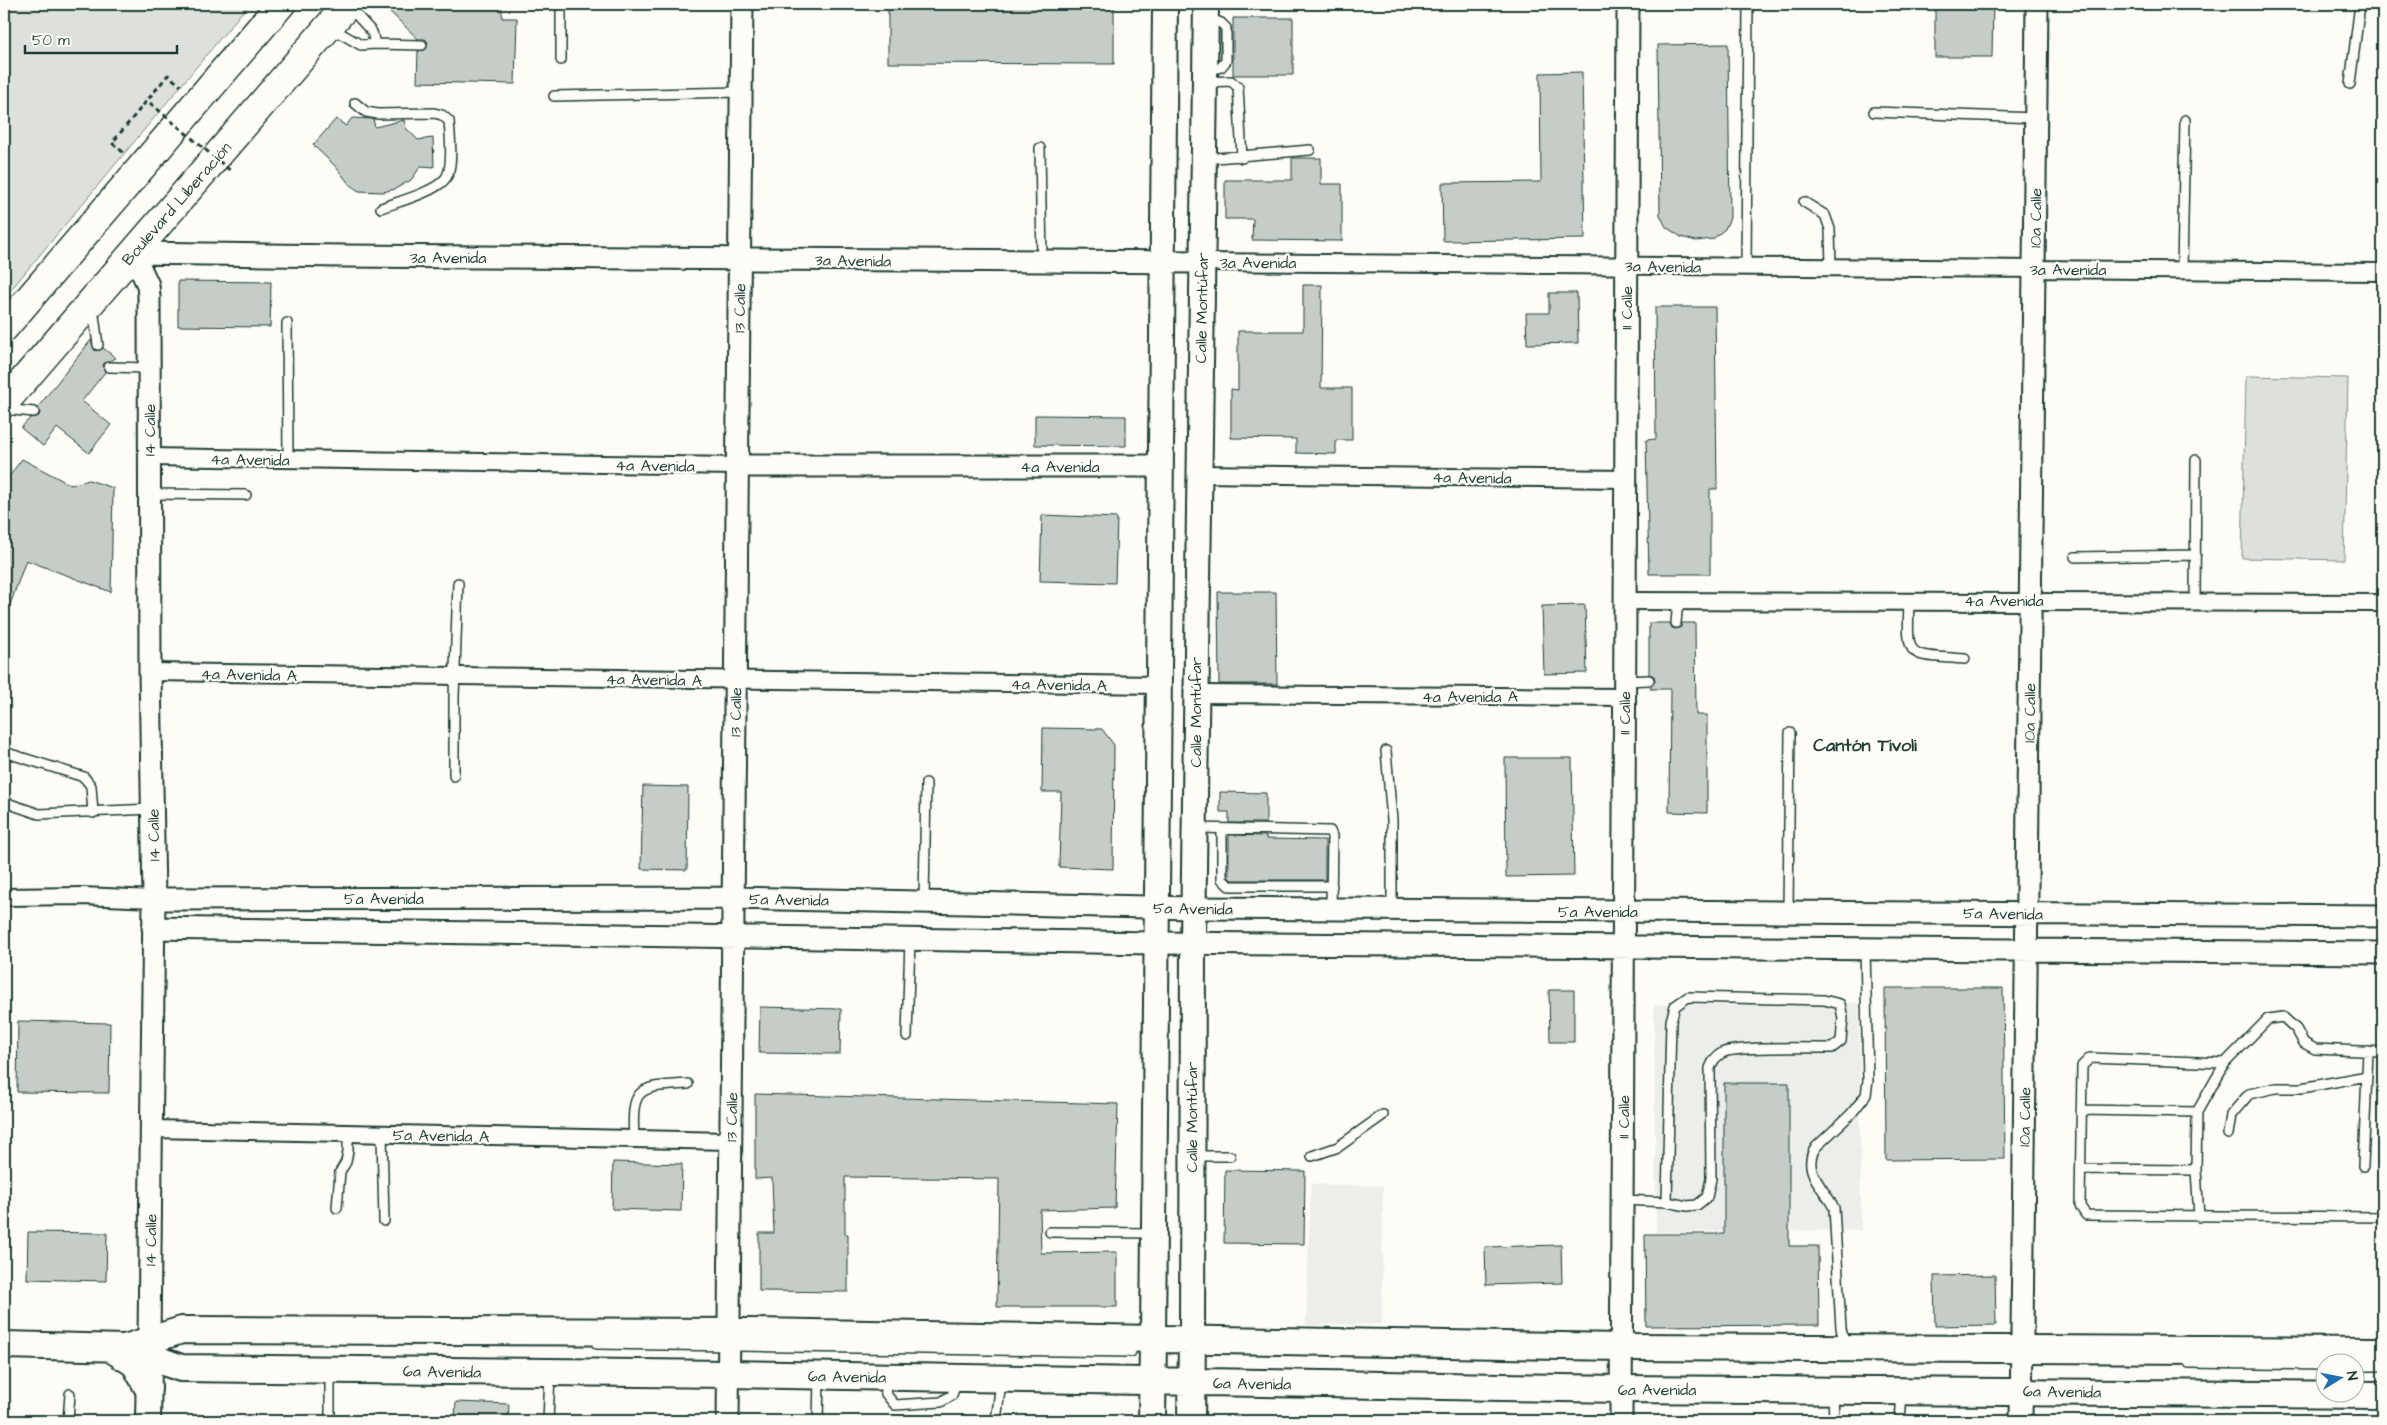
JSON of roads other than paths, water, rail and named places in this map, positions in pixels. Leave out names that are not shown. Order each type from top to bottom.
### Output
[{"type":"highway","points":[[4,328],[281,4]]},
{"type":"highway","name":"Boulevard Liberación","points":[[4,403],[347,4]]},
{"type":"main road","points":[[1152,1421],[1152,1382],[1156,1347],[1154,1233],[1156,907],[1165,4]]},
{"type":"main road","name":"Calle Montúfar","points":[[1191,1421],[1194,828],[1205,11]]},
{"type":"main road","points":[[4,1345],[149,1348],[182,1330],[1621,1356],[1845,1348],[2022,1358],[2383,1351]]},
{"type":"main road","points":[[116,1348],[135,1364],[148,1388]]},
{"type":"main road","name":"6a Avenida","points":[[149,1348],[181,1368],[728,1374],[1621,1389],[2383,1395]]},
{"type":"main road","name":"14 Calle","points":[[148,1421],[149,1348]]},
{"type":"street","name":"13 Calle","points":[[728,1421],[742,4]]},
{"type":"street","name":"11 Calle","points":[[1621,1421],[1628,4]]},
{"type":"street","name":"10a Calle","points":[[2021,1421],[2037,4]]},
{"type":"street","name":"3a Avenida","points":[[133,253],[2383,272]]},
{"type":"street","name":"14 Calle","points":[[133,253],[148,291],[150,672],[154,899],[149,1348]]},
{"type":"street","name":"4a Avenida","points":[[150,458],[738,466],[1161,466]]},
{"type":"street","name":"4a Avenida","points":[[1198,474],[1626,479]]},
{"type":"street","name":"4a Avenida","points":[[1625,601],[2030,600],[2383,603]]},
{"type":"street","name":"4a Avenida A","points":[[150,672],[1159,684]]},
{"type":"street","name":"4a Avenida A","points":[[1196,694],[1625,689]]},
{"type":"street","name":"5a Avenida","points":[[4,897],[82,896],[154,899],[733,898],[1194,908],[2383,916]]},
{"type":"street","name":"5a Avenida","points":[[153,928],[1156,943],[2383,953]]},
{"type":"street","name":"5a Avenida A","points":[[151,1129],[730,1141]]},
{"type":"lane","points":[[347,4],[372,32],[375,44]]},
{"type":"lane","points":[[561,4],[561,60]]},
{"type":"lane","points":[[1746,267],[1748,4]]},
{"type":"lane","points":[[2350,84],[2360,4]]},
{"type":"lane","points":[[328,26],[361,46],[375,44],[422,46]]},
{"type":"lane","points":[[1205,77],[1231,81],[1238,87],[1242,158]]},
{"type":"lane","points":[[554,96],[741,92]]},
{"type":"lane","points":[[355,103],[366,112],[378,114],[434,113],[442,115],[449,121],[450,170],[446,179],[427,190],[381,208]]},
{"type":"lane","points":[[1874,112],[2036,118]]},
{"type":"lane","points":[[2182,270],[2185,120]]},
{"type":"lane","points":[[1040,148],[1042,262]]},
{"type":"lane","points":[[1204,159],[1242,158],[1310,150]]},
{"type":"lane","points":[[1804,202],[1824,216],[1830,228],[1831,267]]},
{"type":"lane","points":[[92,300],[98,344]]},
{"type":"lane","points":[[287,323],[288,460]]},
{"type":"lane","points":[[109,367],[149,368]]},
{"type":"lane","points":[[4,409],[34,412]]},
{"type":"lane","points":[[2196,460],[2196,601]]},
{"type":"lane","points":[[150,494],[246,495]]},
{"type":"lane","points":[[2075,557],[2196,555]]},
{"type":"lane","points":[[454,776],[458,583]]},
{"type":"lane","points":[[1909,600],[1908,640],[1910,649],[1917,655],[1965,659]]},
{"type":"lane","points":[[1676,623],[1678,601]]},
{"type":"lane","points":[[1625,689],[1649,680]]},
{"type":"lane","points":[[1788,911],[1790,733]]},
{"type":"lane","points":[[1386,751],[1392,820],[1392,909]]},
{"type":"lane","points":[[4,752],[84,777],[91,786],[93,813]]},
{"type":"lane","points":[[924,902],[926,783]]},
{"type":"lane","points":[[4,802],[39,814],[152,809]]},
{"type":"lane","points":[[1194,828],[1330,831],[1332,836],[1331,909]]},
{"type":"lane","points":[[1222,829],[1222,879],[1224,884],[1229,886],[1332,886]]},
{"type":"lane","points":[[907,1036],[910,940]]},
{"type":"lane","points":[[1845,1348],[1841,1328],[1834,1208],[1828,1195],[1815,1181],[1811,1165],[1812,1153],[1816,1147],[1851,1114],[1866,1095],[1868,1080],[1865,949]]},
{"type":"lane","points":[[1622,1200],[1667,1202],[1692,1206],[1707,1198],[1710,1179],[1710,1068],[1714,1059],[1724,1052],[1745,1050],[1832,1048],[1841,1041],[1843,1018],[1840,1004],[1824,1000],[1688,997],[1675,1006],[1671,1022],[1667,1202]]},
{"type":"lane","points":[[2199,1217],[2196,1170],[2197,1112],[2224,1063],[2268,1018],[2283,1017],[2296,1029],[2304,1043],[2315,1049],[2383,1052]]},
{"type":"lane","points":[[2364,1166],[2368,1051]]},
{"type":"lane","points":[[2224,1063],[2090,1058],[2082,1066],[2080,1206],[2086,1215],[2383,1217]]},
{"type":"lane","points":[[2228,1134],[2231,1115],[2249,1094],[2276,1088],[2302,1088],[2366,1076]]},
{"type":"lane","points":[[634,1139],[634,1103],[639,1094],[652,1086],[688,1084]]},
{"type":"lane","points":[[2081,1110],[2197,1112]]},
{"type":"lane","points":[[1312,1156],[1338,1147],[1383,1115]]},
{"type":"lane","points":[[337,1208],[340,1172],[346,1162],[348,1151],[348,1133]]},
{"type":"lane","points":[[382,1134],[384,1221]]},
{"type":"lane","points":[[1191,1156],[1230,1156]]},
{"type":"lane","points":[[2081,1169],[2196,1170]]},
{"type":"lane","points":[[1050,1232],[1154,1233]]},
{"type":"lane","points":[[589,1344],[729,1339]]},
{"type":"lane","points":[[149,1348],[229,1340]]},
{"type":"lane","points":[[2182,1363],[2314,1365]]},
{"type":"lane","points":[[2364,1366],[2383,1366]]},
{"type":"lane","points":[[330,1370],[330,1421]]},
{"type":"lane","points":[[548,1421],[550,1372]]},
{"type":"lane","points":[[818,1421],[820,1376]]},
{"type":"lane","points":[[996,1421],[1001,1379]]},
{"type":"lane","points":[[1833,1390],[1834,1421]]},
{"type":"lane","points":[[1900,1421],[1902,1390]]},
{"type":"lane","points":[[68,1421],[70,1394]]},
{"type":"district","name":"Cantón Tivoli","points":[[1865,745]]}]
